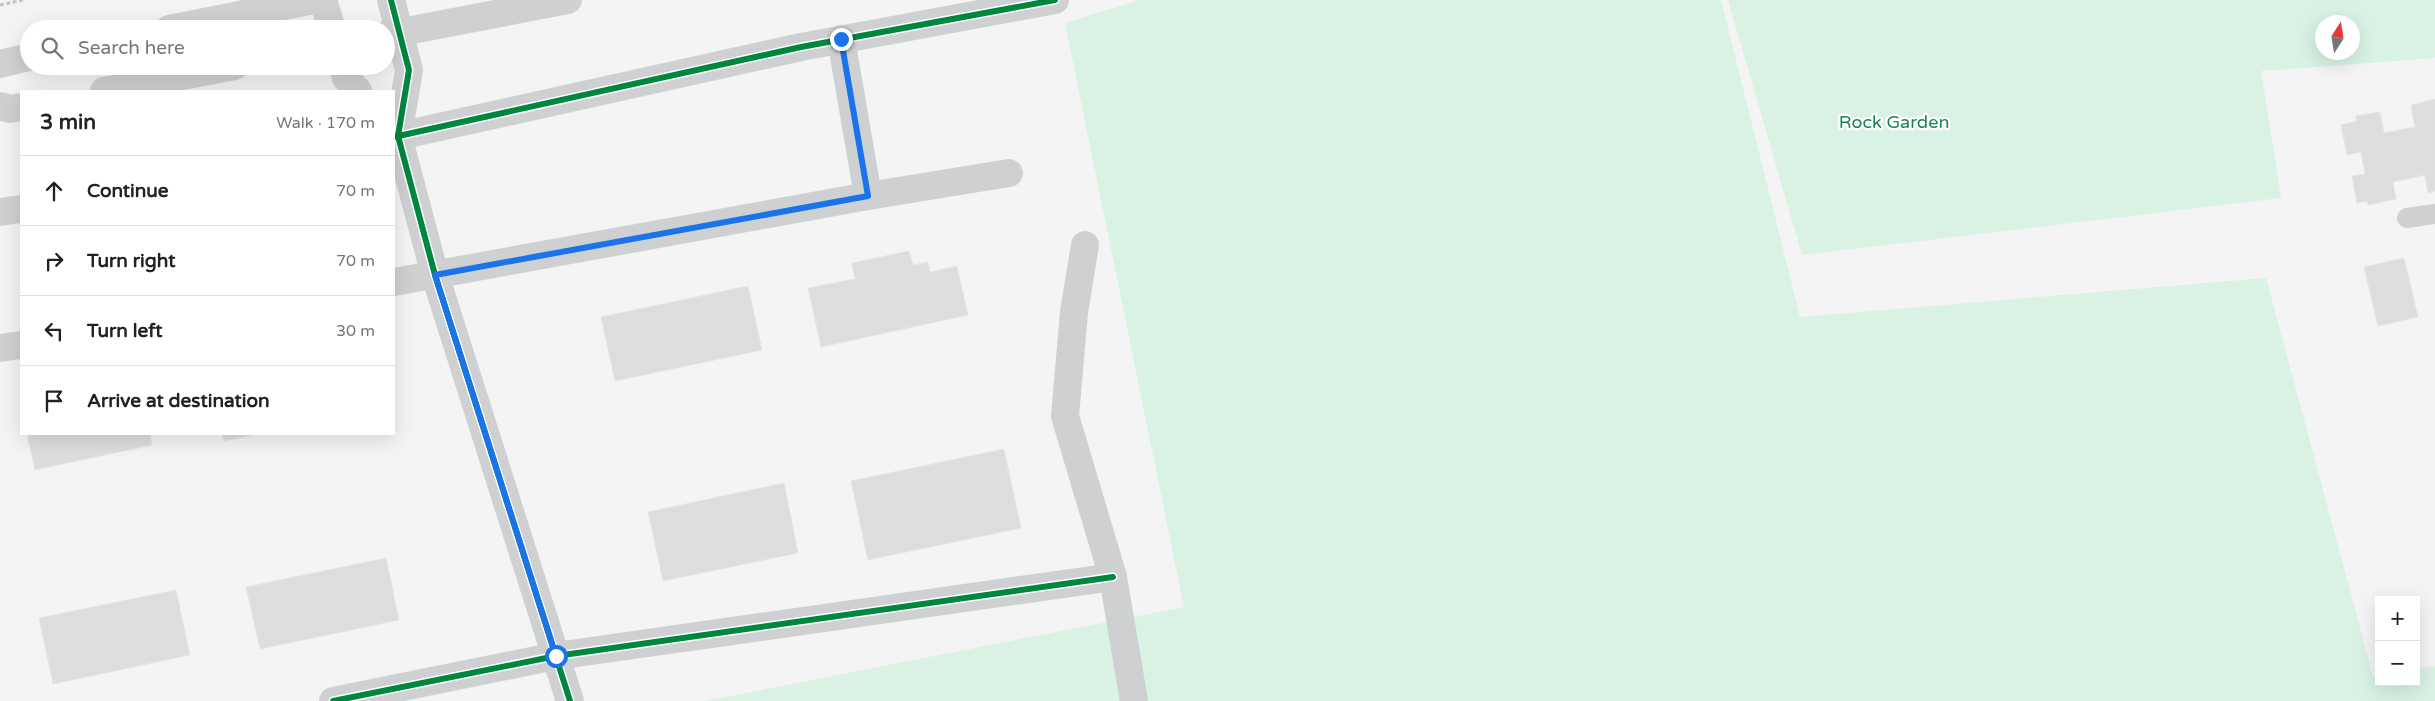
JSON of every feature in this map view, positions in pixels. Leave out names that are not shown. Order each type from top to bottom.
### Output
[{"type":"street","points":[[214,20],[314,0]]},
{"type":"street","points":[[323,0],[329,20]]},
{"type":"street","points":[[392,0],[393,20]]},
{"type":"street","points":[[395,33],[568,0]]},
{"type":"street","points":[[395,135],[841,39],[1055,0]]},
{"type":"street","points":[[395,38],[409,70],[395,135],[435,275],[570,701]]},
{"type":"street","points":[[841,39],[868,196]]},
{"type":"street","points":[[0,64],[20,59]]},
{"type":"street","points":[[109,90],[188,75]]},
{"type":"street","points":[[345,75],[357,90]]},
{"type":"street","points":[[0,106],[10,109],[20,107]]},
{"type":"street","points":[[395,282],[868,196],[1009,173]]},
{"type":"street","points":[[0,212],[20,209]]},
{"type":"street","points":[[1085,245],[1074,312],[1064,416],[1112,577],[1134,701]]},
{"type":"street","points":[[0,348],[20,345]]},
{"type":"street","points":[[333,701],[556,656],[1112,577]]},
{"type":"lane","points":[[2406,218],[2435,214]]},
{"type":"path","points":[[0,4],[23,0]]},
{"type":"green space","points":[[1140,0],[1721,0],[1800,317],[2266,278],[2373,676],[2375,676],[2375,686],[2420,686],[2420,668],[2435,666],[2435,701],[705,701],[1184,607],[1065,23]]},
{"type":"green space","name":"Rock Garden","points":[[1728,0],[2435,0],[2435,58],[2261,71],[2281,198],[1802,255]]},
{"type":"building","points":[[2435,99],[2435,191],[2428,193],[2425,175],[2393,182],[2396,199],[2368,205],[2367,201],[2357,203],[2352,176],[2365,174],[2361,152],[2347,155],[2341,125],[2357,121],[2355,116],[2380,112],[2384,133],[2415,127],[2411,105]]},
{"type":"building","points":[[909,251],[913,265],[928,262],[930,272],[957,266],[968,315],[821,347],[808,288],[855,279],[852,263]]},
{"type":"building","points":[[2404,258],[2418,317],[2378,326],[2364,267]]},
{"type":"building","points":[[748,286],[762,350],[615,381],[601,317]]},
{"type":"building","points":[[27,435],[150,435],[152,445],[35,470]]},
{"type":"building","points":[[222,435],[253,435],[224,441]]},
{"type":"building","points":[[1004,449],[1021,528],[868,560],[851,481]]},
{"type":"building","points":[[784,483],[798,553],[663,581],[648,512]]},
{"type":"building","points":[[386,558],[399,620],[260,649],[246,587]]},
{"type":"building","points":[[176,590],[190,655],[53,684],[39,618]]},
{"type":"cycle path","points":[[391,0],[409,70],[398,136],[435,275],[570,701]]},
{"type":"cycle path","points":[[395,137],[801,47],[1055,0]]},
{"type":"cycle path","points":[[333,701],[556,656],[1113,577]]},
{"type":"route","points":[[556,656],[435,275],[868,196],[841,39]]}]
